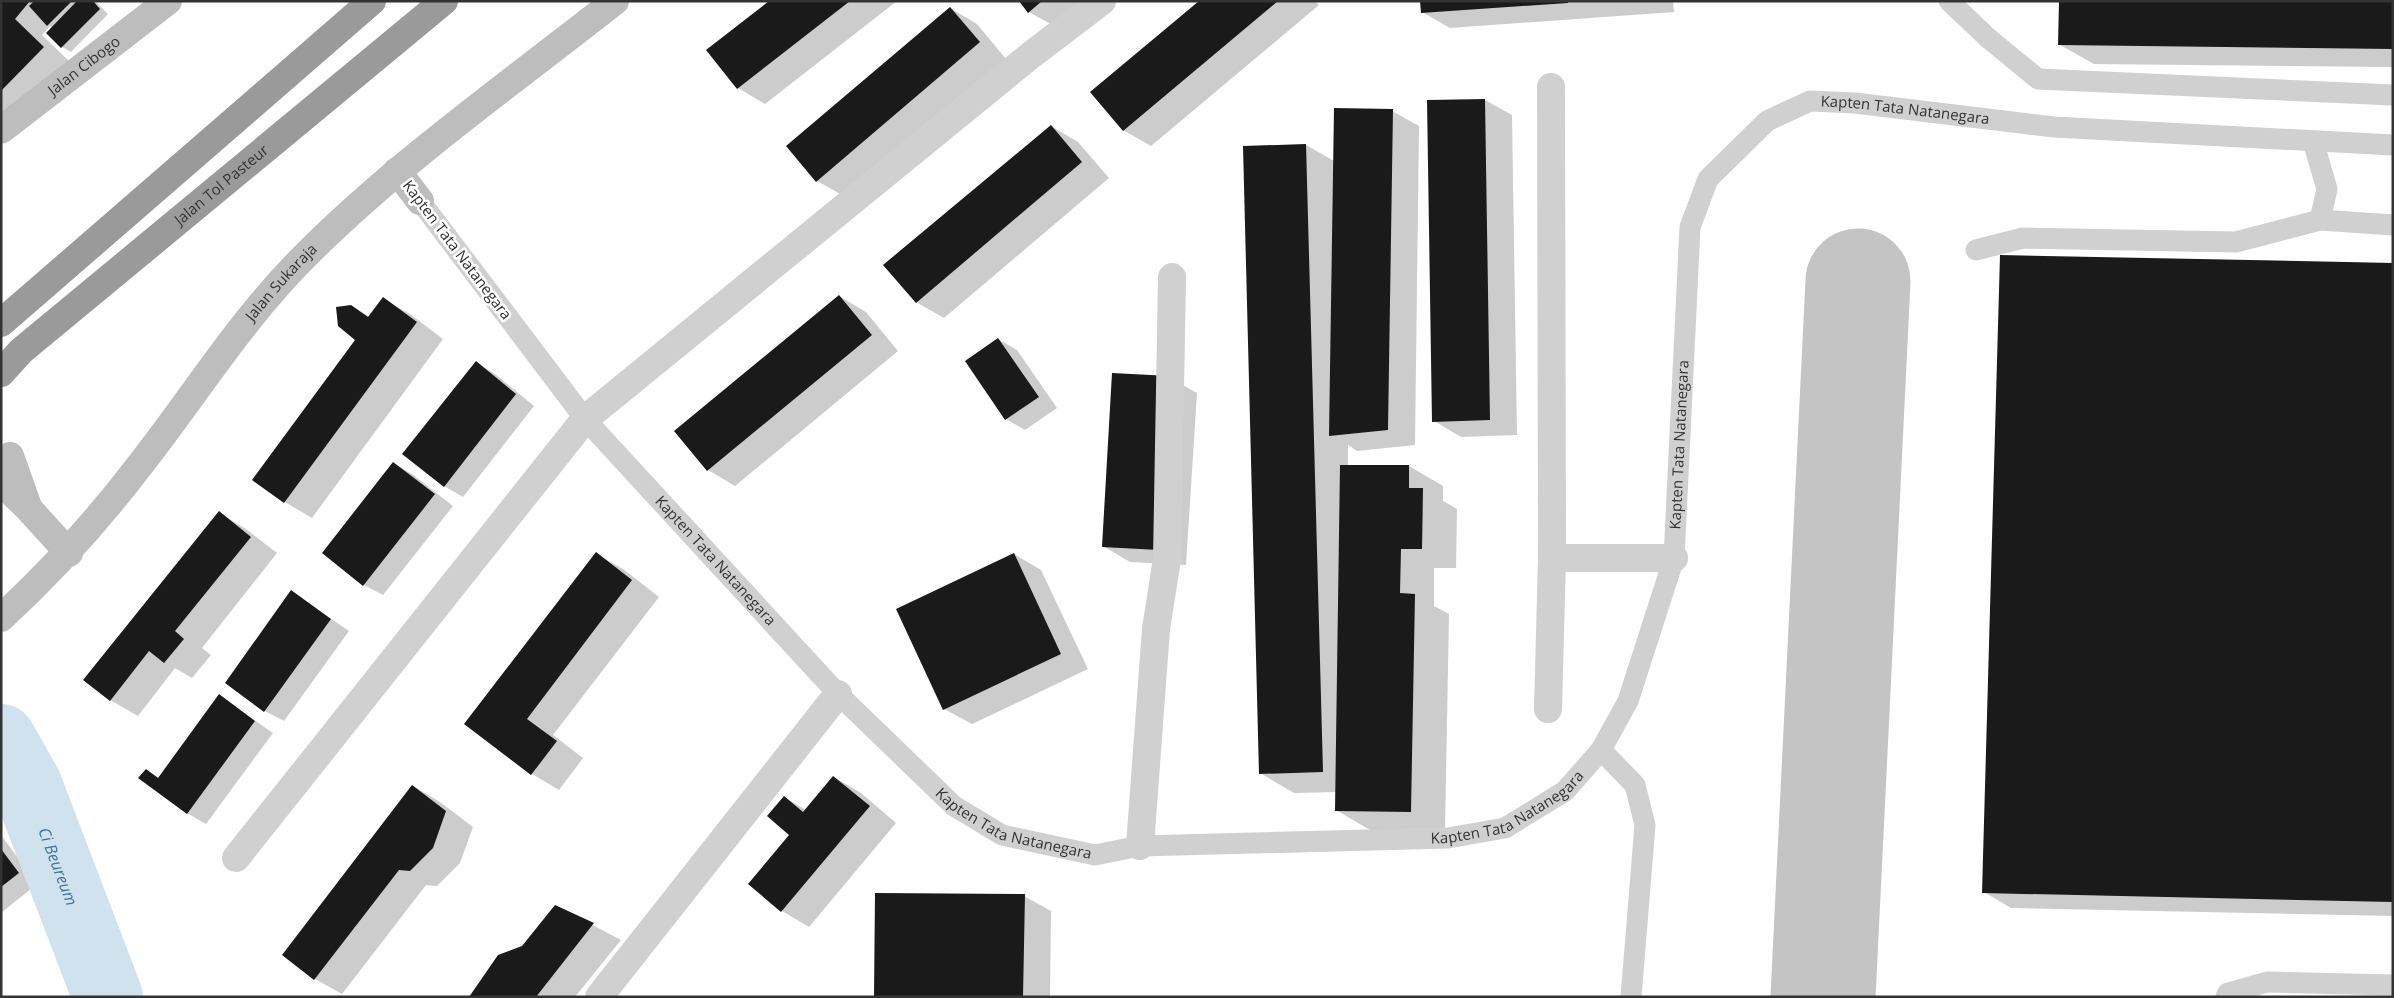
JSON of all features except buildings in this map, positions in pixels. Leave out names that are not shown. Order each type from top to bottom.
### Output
[{"type":"highway","points":[[1,323],[372,1]]},
{"type":"highway","name":"Jalan Tol Pasteur","points":[[1,373],[21,351],[444,1]]},
{"type":"main road","name":"Jalan Cibogo","points":[[1,130],[168,1]]},
{"type":"main road","name":"Jalan Sukaraja","points":[[2,618],[69,553],[141,465],[221,353],[298,263],[397,171],[615,1]]},
{"type":"main road","name":"Kapten Tata Natanegara","points":[[397,171],[420,201]]},
{"type":"main road","points":[[10,456],[28,508]]},
{"type":"main road","points":[[1,482],[28,508],[69,553]]},
{"type":"street","points":[[236,858],[585,419],[1031,55],[1102,1]]},
{"type":"street","points":[[1548,709],[1552,558],[1551,87]]},
{"type":"street","points":[[1140,846],[1156,629],[1166,559],[1172,277]]},
{"type":"street","points":[[1552,558],[1674,558]]},
{"type":"street","points":[[599,997],[838,694]]},
{"type":"lane","points":[[1949,1],[1988,38],[2038,79],[2393,95]]},
{"type":"lane","name":"Kapten Tata Natanegara","points":[[420,201],[585,419],[838,694],[954,806],[1002,835],[1095,855],[1140,846],[1448,838],[1505,828],[1565,791],[1602,750],[1628,701],[1674,558],[1690,227],[1708,179],[1767,121],[1810,101],[1855,103],[2054,127],[2393,145]]},
{"type":"lane","points":[[2313,142],[2327,189],[2320,220]]},
{"type":"lane","points":[[1976,250],[2023,238],[2236,242],[2320,220],[2393,225]]},
{"type":"lane","points":[[1602,750],[1635,785],[1645,825],[1631,997]]},
{"type":"lane","points":[[2226,997],[2228,993],[2267,982],[2393,984]]},
{"type":"waterway","name":"Ci Beureum","points":[[1,739],[27,785],[108,997]]},
{"type":"taxiway","points":[[1823,997],[1858,281]]}]
